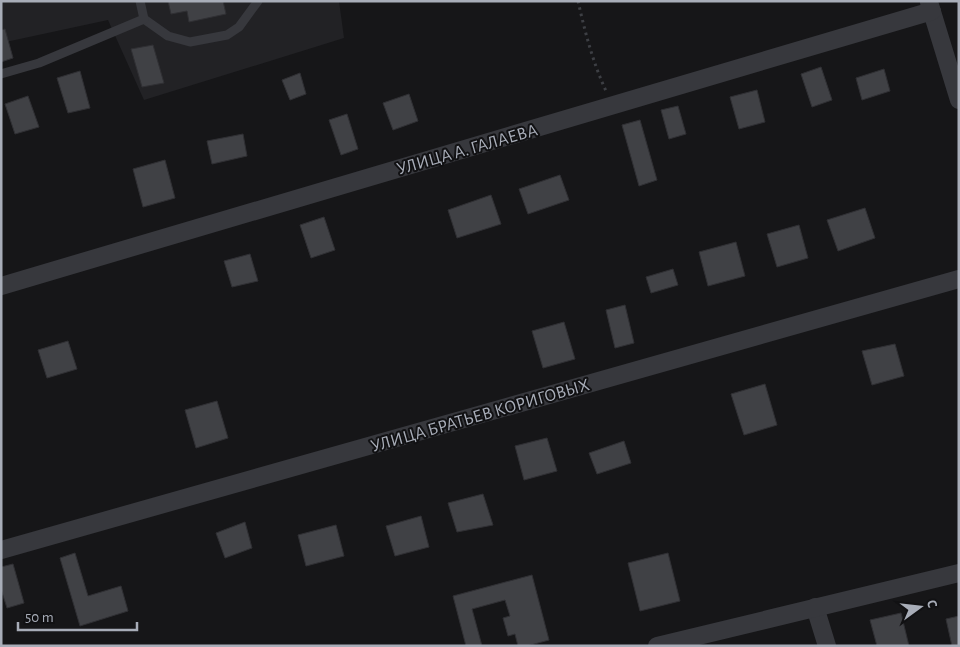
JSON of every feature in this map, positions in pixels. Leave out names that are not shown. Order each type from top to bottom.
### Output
[{"type":"street","name":"УЛИЦА А. ГАЛАЕВА","points":[[1,286],[613,105],[930,6]]},
{"type":"street","points":[[930,6],[956,81],[959,100]]},
{"type":"street","name":"УЛИЦА БРАТЬЕВ КОРИГОВЫХ","points":[[1,550],[959,279]]},
{"type":"street","points":[[657,646],[959,573]]},
{"type":"street","points":[[816,607],[827,646]]},
{"type":"lane","points":[[140,1],[144,19],[168,36],[190,42],[227,35],[239,26],[258,1]]},
{"type":"lane","points":[[1,74],[38,63],[144,19]]},
{"type":"path","points":[[578,1],[599,75],[613,105]]},
{"type":"shaded area","points":[[1,1],[339,1],[344,38],[144,100],[108,20],[1,43]]},
{"type":"building","points":[[168,1],[223,1],[226,14],[189,22],[187,11],[171,14]]},
{"type":"building","points":[[5,29],[13,58],[1,62],[1,30]]},
{"type":"building","points":[[153,45],[164,83],[142,87],[131,49]]},
{"type":"building","points":[[821,67],[832,100],[812,107],[801,74]]},
{"type":"building","points":[[884,69],[890,91],[862,100],[856,78]]},
{"type":"building","points":[[80,71],[90,108],[68,113],[57,78]]},
{"type":"building","points":[[300,73],[306,94],[290,100],[282,80]]},
{"type":"building","points":[[757,90],[765,122],[739,129],[730,97]]},
{"type":"building","points":[[409,94],[418,121],[393,130],[383,103]]},
{"type":"building","points":[[28,96],[39,127],[15,134],[5,104]]},
{"type":"building","points":[[678,106],[686,134],[669,139],[661,110]]},
{"type":"building","points":[[347,114],[358,149],[341,155],[329,120]]},
{"type":"building","points":[[640,120],[657,180],[639,186],[622,125]]},
{"type":"building","points":[[243,134],[247,156],[212,164],[207,141]]},
{"type":"building","points":[[165,160],[175,198],[143,207],[133,169]]},
{"type":"building","points":[[560,175],[569,200],[528,214],[519,189]]},
{"type":"building","points":[[491,195],[501,224],[457,238],[448,210]]},
{"type":"building","points":[[865,208],[875,238],[838,251],[827,220]]},
{"type":"building","points":[[324,217],[335,250],[311,258],[300,225]]},
{"type":"building","points":[[799,225],[808,258],[777,267],[767,234]]},
{"type":"building","points":[[736,242],[745,276],[708,286],[699,252]]},
{"type":"building","points":[[250,254],[258,281],[232,287],[224,261]]},
{"type":"building","points":[[673,269],[678,285],[651,293],[646,277]]},
{"type":"building","points":[[625,305],[634,343],[615,348],[606,310]]},
{"type":"building","points":[[564,322],[575,359],[543,368],[532,331]]},
{"type":"building","points":[[68,341],[77,369],[47,378],[38,350]]},
{"type":"building","points":[[895,344],[904,376],[872,385],[862,351]]},
{"type":"building","points":[[765,384],[777,425],[744,435],[731,394]]},
{"type":"building","points":[[217,401],[228,438],[196,448],[185,410]]},
{"type":"building","points":[[547,438],[557,471],[524,480],[515,446]]},
{"type":"building","points":[[624,441],[631,463],[597,474],[589,453]]},
{"type":"building","points":[[483,494],[493,525],[457,532],[448,503]]},
{"type":"building","points":[[421,516],[429,547],[395,556],[386,526]]},
{"type":"building","points":[[245,522],[252,548],[225,558],[216,533]]},
{"type":"building","points":[[336,525],[344,556],[306,566],[298,535]]},
{"type":"building","points":[[75,553],[88,596],[121,586],[128,611],[80,626],[60,558]]},
{"type":"building","points":[[668,553],[680,601],[640,611],[628,563]]},
{"type":"building","points":[[13,564],[24,603],[7,608],[1,589],[1,567]]},
{"type":"building","points":[[532,575],[549,640],[527,646],[518,646],[515,634],[508,636],[503,618],[510,616],[505,600],[472,609],[482,646],[466,646],[453,596]]},
{"type":"building","points":[[901,613],[909,646],[877,646],[870,620]]},
{"type":"building","points":[[959,616],[959,645],[952,646],[946,619]]}]
